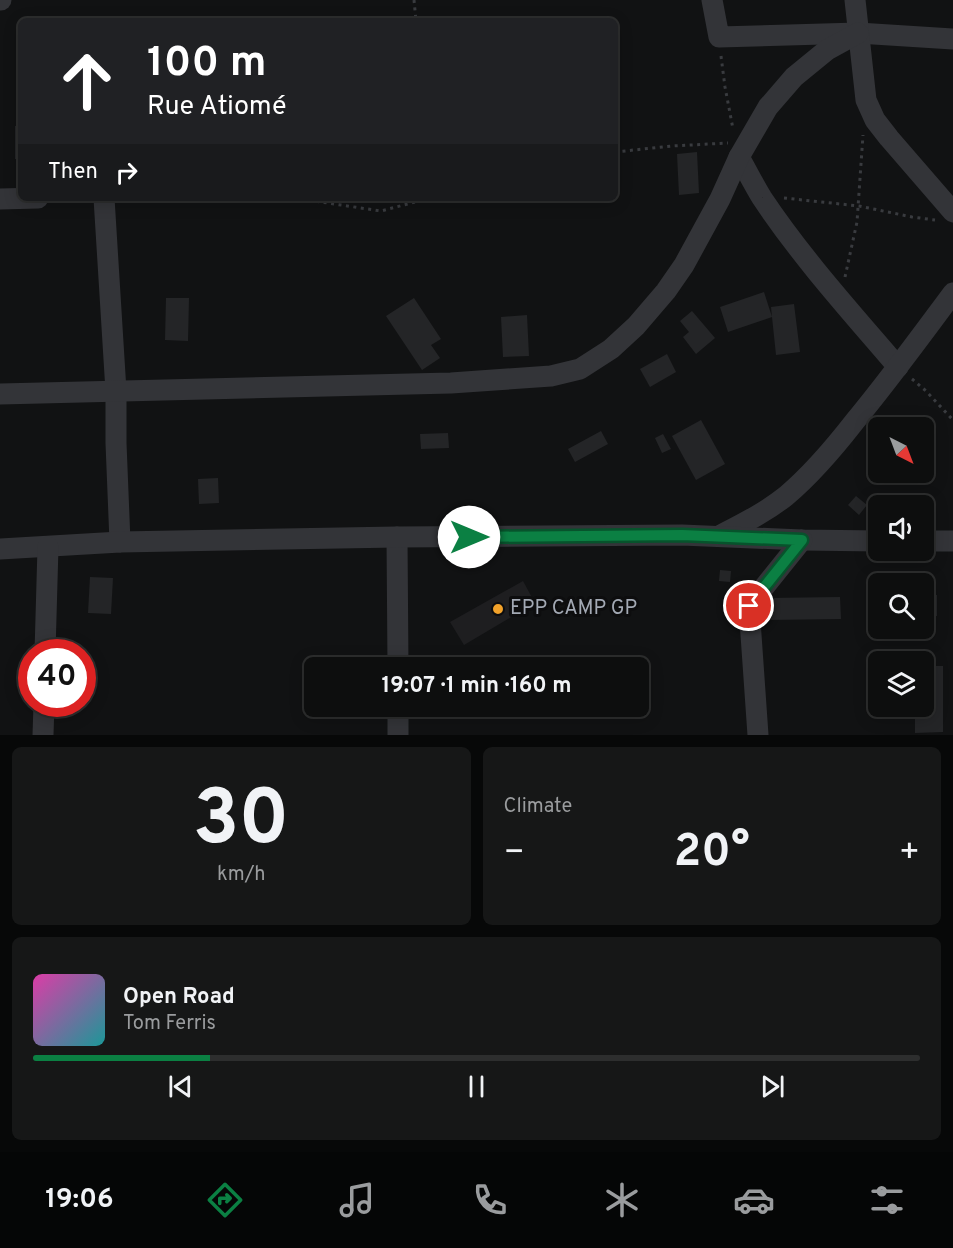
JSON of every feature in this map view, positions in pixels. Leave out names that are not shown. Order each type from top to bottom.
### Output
[{"type":"street","points":[[712,0],[719,37],[858,33],[953,39]]},
{"type":"street","points":[[855,0],[866,100],[875,120],[948,217]]},
{"type":"street","points":[[0,394],[451,383],[551,376],[580,369],[611,350],[636,326],[666,291],[684,265],[720,199],[737,150],[768,107],[794,76],[827,50],[858,33]]},
{"type":"street","points":[[737,150],[762,197],[802,251],[898,367]]},
{"type":"street","points":[[0,199],[18,199]]},
{"type":"street","points":[[104,201],[116,391],[120,542]]},
{"type":"street","points":[[718,536],[762,513],[804,480],[831,451],[898,367],[953,293]]},
{"type":"street","points":[[0,549],[120,542],[398,537],[682,535],[868,541]]},
{"type":"street","points":[[398,537],[398,657]]},
{"type":"street","points":[[758,735],[749,606],[802,540]]},
{"type":"street","points":[[934,541],[953,541]]},
{"type":"street","points":[[45,639],[48,547]]},
{"type":"street","points":[[43,735],[44,717]]},
{"type":"street","points":[[398,717],[399,735]]},
{"type":"path","points":[[414,0],[416,18]]},
{"type":"path","points":[[618,152],[672,146],[737,150],[725,87],[719,37]]},
{"type":"path","points":[[840,299],[857,222],[863,134]]},
{"type":"path","points":[[762,197],[859,206],[912,217],[948,217]]},
{"type":"path","points":[[314,201],[381,211],[416,201]]},
{"type":"path","points":[[898,367],[926,391],[953,420]]},
{"type":"shaded area","name":"EPP CAMP GP","points":[[523,581],[535,603],[464,645],[450,622]]},
{"type":"building","points":[[15,126],[18,126],[18,159],[15,159]]},
{"type":"building","points":[[697,152],[699,193],[679,195],[677,154]]},
{"type":"building","points":[[764,292],[772,317],[728,332],[720,307]]},
{"type":"building","points":[[166,298],[189,298],[188,341],[165,340]]},
{"type":"building","points":[[414,298],[441,339],[431,345],[440,358],[422,370],[386,316]]},
{"type":"building","points":[[794,304],[800,352],[776,355],[771,307]]},
{"type":"building","points":[[692,311],[715,338],[696,354],[683,337],[689,332],[680,321]]},
{"type":"building","points":[[527,315],[529,356],[503,357],[501,317]]},
{"type":"building","points":[[667,354],[676,372],[650,387],[640,369]]},
{"type":"building","points":[[701,420],[725,464],[696,480],[672,436]]},
{"type":"building","points":[[601,431],[608,444],[575,462],[568,449]]},
{"type":"building","points":[[448,433],[449,448],[421,449],[420,434]]},
{"type":"building","points":[[663,434],[671,449],[662,453],[655,438]]},
{"type":"building","points":[[218,478],[219,503],[199,504],[198,479]]},
{"type":"building","points":[[856,496],[867,505],[859,515],[848,505]]},
{"type":"building","points":[[720,570],[731,571],[730,582],[719,581]]},
{"type":"building","points":[[90,577],[113,578],[111,614],[88,613]]},
{"type":"building","points":[[934,595],[937,595],[937,616],[934,616]]},
{"type":"building","points":[[840,597],[841,619],[768,620],[768,598]]},
{"type":"building","points":[[934,666],[943,666],[943,732],[915,733],[915,717],[934,717]]},
{"type":"place","name":"EPP CAMP GP","points":[[498,609]]},
{"type":"route","points":[[469,537],[682,535],[802,540],[749,606]]}]
